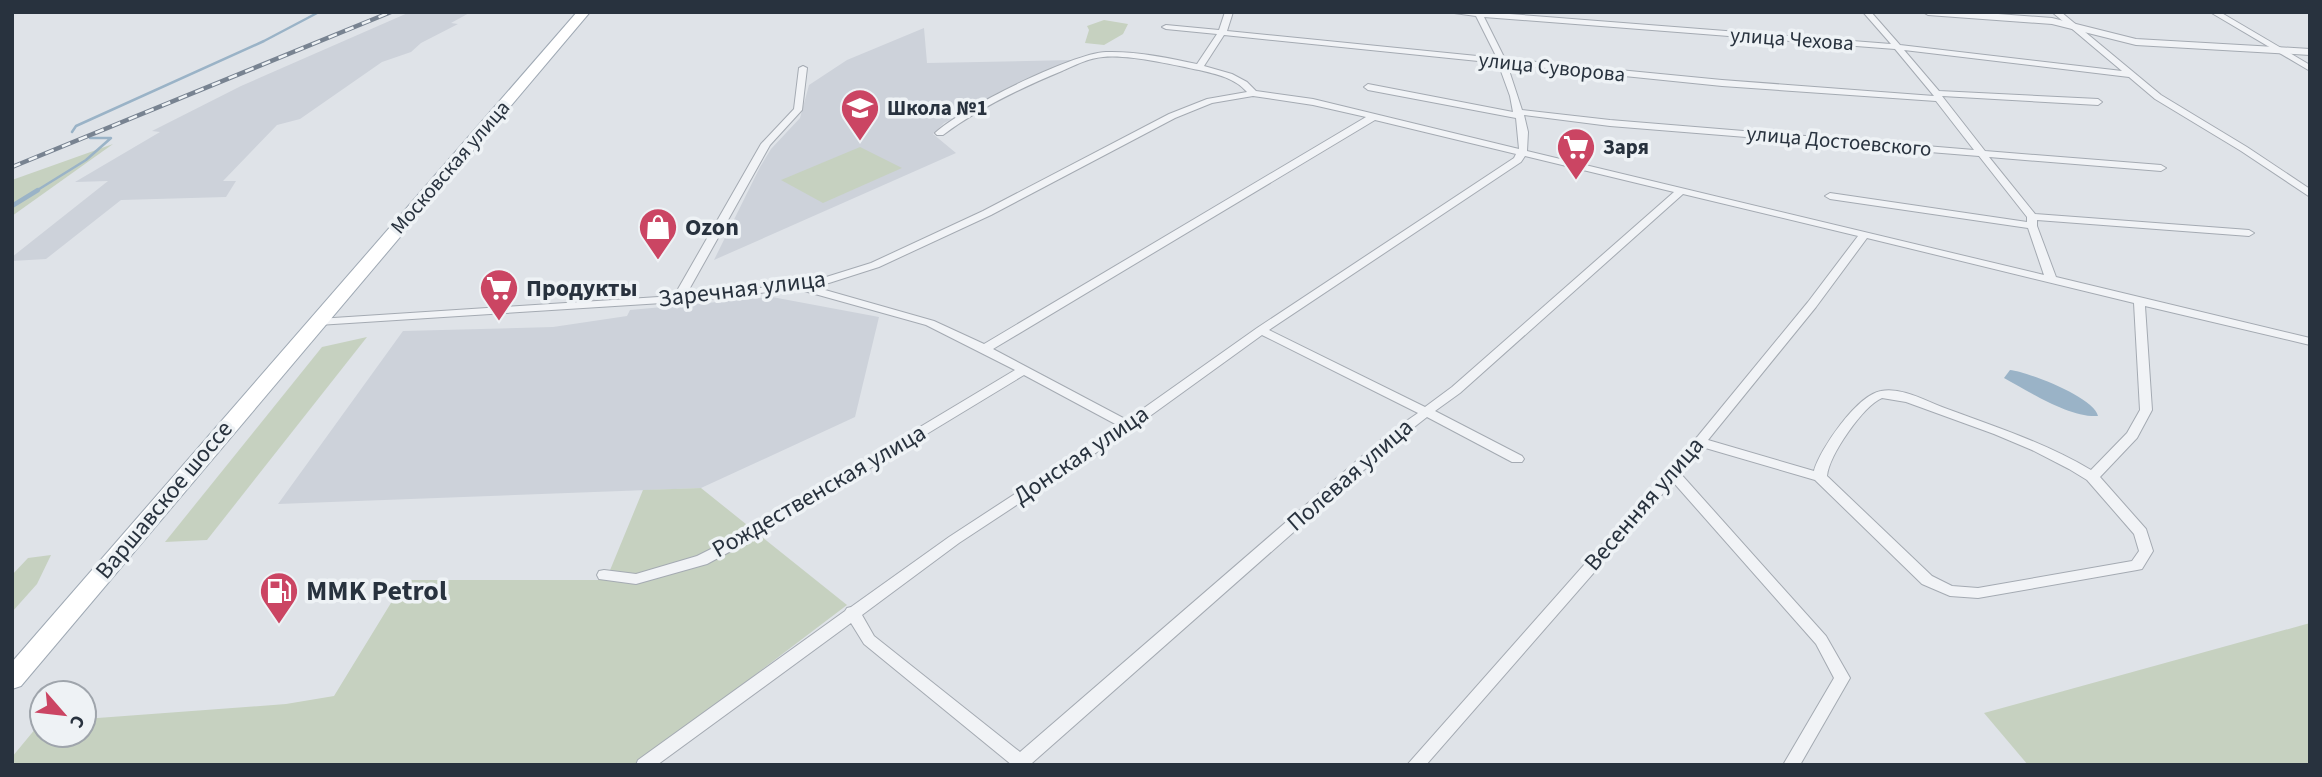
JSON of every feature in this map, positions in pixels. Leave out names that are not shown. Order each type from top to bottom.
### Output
[{"type":"main road","name":"Московская улица","points":[[318,322],[584,12]]},
{"type":"main road","name":"Варшавское шоссе","points":[[12,679],[318,322]]},
{"type":"street","points":[[1199,68],[1222,33],[1229,12]]},
{"type":"street","name":"улица Чехова","points":[[1451,12],[1896,47],[2086,67],[2132,75]]},
{"type":"street","points":[[1867,12],[1938,96],[2032,221],[2051,280]]},
{"type":"street","points":[[1928,12],[2052,21],[2136,42],[2310,52]]},
{"type":"street","points":[[2056,12],[2158,97],[2244,149],[2310,194]]},
{"type":"street","points":[[2214,12],[2310,69]]},
{"type":"street","points":[[1479,14],[1494,38],[1518,114],[1524,145],[1521,152]]},
{"type":"street","name":"улица Суворова","points":[[1167,27],[1722,83],[2098,102]]},
{"type":"street","points":[[940,133],[955,120],[1091,56],[1104,54],[1199,68],[1234,78],[1253,93],[1280,95],[2310,342]]},
{"type":"street","points":[[678,299],[766,144],[798,110],[803,68]]},
{"type":"street","name":"улица Достоевского","points":[[1368,88],[1518,114],[2161,168]]},
{"type":"street","name":"Заречная улица","points":[[318,322],[678,299],[798,286],[875,265],[987,213],[1172,116],[1210,101],[1253,93]]},
{"type":"street","points":[[984,349],[1373,117]]},
{"type":"street","name":"Донская улица","points":[[644,765],[954,540],[1128,426],[1261,330],[1517,160],[1521,152]]},
{"type":"street","name":"Полевая улица","points":[[1023,763],[1423,412],[1456,390],[1681,191]]},
{"type":"street","points":[[1830,196],[2032,221],[2249,233]]},
{"type":"street","name":"Весенняя улица","points":[[1415,765],[1699,442],[1801,321],[1864,235]]},
{"type":"street","points":[[798,286],[930,323],[1128,426]]},
{"type":"street","points":[[2092,477],[2124,444],[2146,410],[2139,303]]},
{"type":"street","points":[[1261,330],[1517,459]]},
{"type":"street","name":"Рождественская улица","points":[[604,575],[636,579],[702,560],[750,536],[1022,371]]},
{"type":"street","points":[[1699,442],[1820,477],[1927,580],[1950,592],[1978,593],[2137,565],[2146,551],[2141,532],[2092,477],[2067,461],[2024,441],[1904,398],[1881,394],[1867,401],[1820,465],[1820,477]]},
{"type":"street","points":[[1672,472],[1821,640],[1842,678],[1791,765]]},
{"type":"street","points":[[852,612],[869,640],[1023,763]]},
{"type":"shaded area","points":[[410,12],[471,12],[451,23],[458,24],[421,43],[411,52],[382,62],[300,119],[277,125],[223,181],[236,181],[226,197],[121,200],[46,259],[12,261],[12,257],[108,181],[75,182],[160,132],[152,131],[241,86]]},
{"type":"shaded area","name":"Школа №1","points":[[924,28],[927,63],[1073,60],[944,123],[933,134],[956,153],[714,260],[760,167],[771,149],[800,118],[809,85],[847,60]]},
{"type":"shaded area","points":[[772,297],[879,317],[855,417],[701,488],[278,504],[403,331],[553,327],[627,316],[630,310]]},
{"type":"green space","points":[[1104,20],[1128,24],[1123,34],[1104,45],[1085,43],[1089,30],[1087,26]]},
{"type":"green space","points":[[113,144],[12,216],[12,180]]},
{"type":"green space","points":[[860,147],[902,168],[823,203],[781,180]]},
{"type":"green space","points":[[367,337],[207,540],[165,542],[322,347]]},
{"type":"green space","points":[[701,488],[847,605],[636,765],[12,765],[12,757],[28,738],[28,749],[98,749],[98,718],[286,704],[334,696],[405,580],[606,580],[643,490]]},
{"type":"green space","points":[[51,555],[37,584],[12,612],[12,575],[28,558]]},
{"type":"green space","points":[[2310,623],[2310,765],[2028,765],[1984,713]]},
{"type":"water","points":[[2010,370],[2045,380],[2073,394],[2085,401],[2098,416],[2075,413],[2037,396],[2004,378]]},
{"type":"waterway","points":[[72,132],[76,126],[264,41],[319,12]]},
{"type":"waterway","points":[[36,191],[86,160],[111,138],[90,138]]},
{"type":"waterway","points":[[12,206],[38,190]]},
{"type":"railway","points":[[12,167],[391,12]]},
{"type":"place","name":"Школа №1","points":[[860,142]]},
{"type":"place","name":"Заря","points":[[1576,181]]},
{"type":"place","name":"Ozon","points":[[658,261]]},
{"type":"place","name":"Продукты","points":[[499,322]]},
{"type":"place","name":"MMK Petrol","points":[[279,625]]}]
